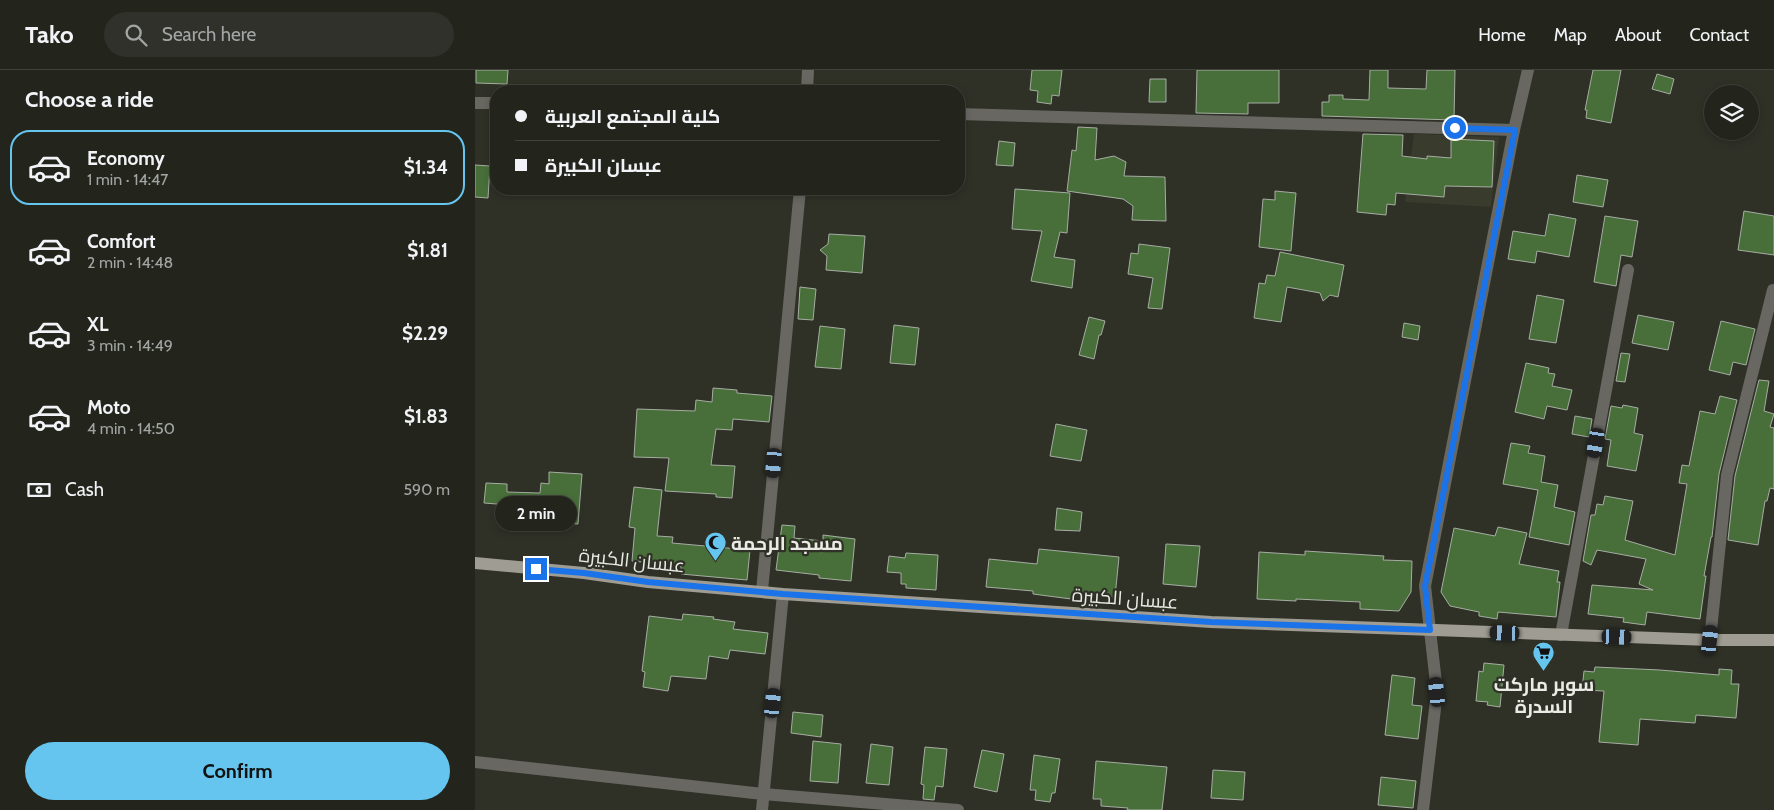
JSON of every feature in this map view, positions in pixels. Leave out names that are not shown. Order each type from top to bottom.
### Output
[{"type":"main road","name":"عبسان الكبيرة","points":[[475,563],[584,573],[648,582],[783,594],[1211,622],[1710,640],[1774,640]]},
{"type":"street","points":[[807,85],[808,70]]},
{"type":"street","points":[[1423,810],[1437,692],[1425,586],[1528,70]]},
{"type":"street","points":[[475,104],[490,103]]},
{"type":"street","points":[[965,114],[1515,130]]},
{"type":"street","points":[[762,591],[799,195]]},
{"type":"street","points":[[1561,635],[1627,270]]},
{"type":"street","points":[[1710,640],[1727,475],[1773,290]]},
{"type":"street","points":[[762,810],[783,594]]},
{"type":"street","points":[[475,762],[763,794],[958,810]]},
{"type":"shaded area","points":[[1414,134],[1499,137],[1491,207],[1405,202]]},
{"type":"building","points":[[476,70],[508,70],[507,84],[476,83]]},
{"type":"building","points":[[1032,70],[1062,70],[1059,96],[1052,95],[1051,104],[1037,102],[1038,91],[1030,90]]},
{"type":"building","points":[[1197,70],[1279,70],[1279,103],[1248,103],[1248,114],[1196,113]]},
{"type":"building","points":[[1370,70],[1388,70],[1388,88],[1426,89],[1427,70],[1455,70],[1454,120],[1322,116],[1322,102],[1329,102],[1329,95],[1343,95],[1343,99],[1369,100]]},
{"type":"building","points":[[1593,70],[1621,70],[1611,123],[1586,118],[1587,110],[1585,110]]},
{"type":"building","points":[[1657,74],[1674,79],[1670,94],[1652,89]]},
{"type":"building","points":[[1150,79],[1166,79],[1166,102],[1149,102]]},
{"type":"building","points":[[1078,127],[1097,128],[1095,160],[1114,156],[1126,162],[1124,176],[1165,177],[1166,221],[1132,220],[1133,206],[1123,199],[1067,191],[1072,150],[1076,151]]},
{"type":"building","points":[[1363,134],[1403,135],[1402,156],[1427,159],[1427,156],[1451,158],[1451,139],[1494,141],[1492,187],[1445,186],[1444,197],[1396,193],[1395,205],[1387,204],[1386,215],[1357,212]]},
{"type":"building","points":[[999,141],[1015,143],[1013,166],[996,165]]},
{"type":"building","points":[[475,165],[490,166],[488,198],[475,197]]},
{"type":"building","points":[[1577,175],[1608,180],[1603,207],[1573,202]]},
{"type":"building","points":[[1015,189],[1070,193],[1067,233],[1060,232],[1054,257],[1075,260],[1072,288],[1031,281],[1042,231],[1012,229]]},
{"type":"building","points":[[1275,191],[1296,193],[1291,251],[1259,247],[1263,199],[1275,200]]},
{"type":"building","points":[[1744,211],[1774,216],[1774,255],[1738,250]]},
{"type":"building","points":[[1549,214],[1576,219],[1569,257],[1537,251],[1535,263],[1508,259],[1513,231],[1545,236]]},
{"type":"building","points":[[1605,216],[1638,221],[1632,257],[1621,255],[1616,286],[1594,282]]},
{"type":"building","points":[[829,234],[865,236],[862,273],[826,270],[827,256],[820,250],[828,244]]},
{"type":"building","points":[[1139,244],[1170,248],[1162,309],[1148,308],[1153,278],[1128,274],[1131,253],[1138,254]]},
{"type":"building","points":[[1280,252],[1344,265],[1338,297],[1330,295],[1323,301],[1320,293],[1287,287],[1281,322],[1254,318],[1259,283],[1265,284],[1267,275],[1275,276]]},
{"type":"building","points":[[800,287],[816,289],[813,320],[798,319]]},
{"type":"building","points":[[1537,295],[1564,300],[1556,343],[1529,339]]},
{"type":"building","points":[[1638,315],[1674,322],[1668,350],[1632,343]]},
{"type":"building","points":[[1089,317],[1105,321],[1101,335],[1099,335],[1094,359],[1079,355]]},
{"type":"building","points":[[1721,321],[1755,329],[1746,365],[1733,362],[1730,375],[1709,370]]},
{"type":"building","points":[[1404,323],[1420,326],[1418,340],[1402,337]]},
{"type":"building","points":[[894,325],[919,328],[915,365],[890,363]]},
{"type":"building","points":[[820,326],[845,329],[841,369],[815,367]]},
{"type":"building","points":[[1621,353],[1630,354],[1625,382],[1616,381]]},
{"type":"building","points":[[1526,363],[1549,368],[1548,373],[1555,374],[1552,386],[1572,390],[1567,410],[1547,406],[1544,419],[1515,412]]},
{"type":"building","points":[[1759,380],[1769,381],[1764,411],[1774,414],[1770,427],[1774,428],[1774,489],[1770,488],[1767,501],[1765,501],[1758,545],[1728,540],[1735,476]]},
{"type":"building","points":[[713,388],[737,390],[737,393],[772,396],[769,422],[733,419],[732,430],[716,429],[711,465],[735,466],[732,498],[716,497],[716,494],[665,491],[669,458],[634,457],[637,409],[695,411],[696,400],[712,402]]},
{"type":"building","points":[[1720,396],[1737,400],[1719,474],[1712,537],[1704,576],[1706,576],[1700,619],[1647,612],[1645,625],[1623,622],[1624,618],[1588,614],[1592,585],[1653,590],[1639,584],[1646,559],[1597,550],[1591,565],[1583,561],[1591,515],[1595,515],[1597,504],[1603,505],[1605,496],[1633,501],[1625,540],[1675,555],[1687,484],[1679,483],[1682,465],[1689,466],[1700,411],[1715,414]]},
{"type":"building","points":[[1623,405],[1638,408],[1634,433],[1643,435],[1636,471],[1607,466],[1611,440],[1605,439],[1611,406],[1622,408]]},
{"type":"building","points":[[1575,416],[1592,419],[1589,437],[1572,434]]},
{"type":"building","points":[[1056,424],[1087,430],[1081,461],[1050,456]]},
{"type":"building","points":[[1511,443],[1530,446],[1528,453],[1545,456],[1541,482],[1558,485],[1554,507],[1575,512],[1569,545],[1529,537],[1538,490],[1503,484]]},
{"type":"building","points":[[549,472],[582,474],[578,524],[538,521],[539,508],[484,503],[486,483],[507,484],[507,492],[540,493],[541,483],[549,484]]},
{"type":"building","points":[[634,487],[662,490],[657,536],[673,537],[672,543],[750,550],[747,580],[681,574],[681,566],[632,561],[635,528],[629,527]]},
{"type":"building","points":[[1057,508],[1082,512],[1080,531],[1055,530]]},
{"type":"building","points":[[782,525],[795,526],[794,538],[823,541],[823,535],[855,539],[851,581],[819,578],[819,575],[776,570]]},
{"type":"building","points":[[1498,527],[1527,533],[1519,564],[1559,571],[1557,582],[1560,582],[1556,617],[1498,612],[1497,619],[1479,616],[1479,612],[1450,606],[1441,592],[1454,528],[1495,536]]},
{"type":"building","points":[[1166,544],[1200,546],[1196,587],[1163,584]]},
{"type":"building","points":[[1039,549],[1119,557],[1115,597],[1072,593],[1071,599],[1033,594],[1033,591],[986,587],[989,559],[1037,564]]},
{"type":"building","points":[[1305,551],[1384,556],[1383,560],[1412,561],[1411,592],[1399,611],[1360,609],[1360,602],[1257,599],[1259,552],[1305,555]]},
{"type":"building","points":[[906,553],[938,555],[936,590],[906,588],[906,584],[901,584],[901,573],[887,572],[889,556],[905,558]]},
{"type":"building","points":[[683,614],[714,617],[713,619],[735,622],[733,629],[768,633],[765,654],[730,650],[728,659],[709,656],[706,679],[671,676],[668,691],[643,687],[645,672],[642,671],[649,616],[682,620]]},
{"type":"building","points":[[1484,663],[1504,665],[1500,707],[1487,705],[1488,702],[1476,701],[1479,671],[1483,672]]},
{"type":"building","points":[[1595,667],[1719,675],[1719,669],[1732,670],[1731,684],[1739,684],[1736,718],[1696,715],[1695,723],[1640,719],[1638,745],[1599,742],[1604,691],[1582,690],[1584,671],[1594,672]]},
{"type":"building","points":[[1392,675],[1415,678],[1412,705],[1422,706],[1418,739],[1385,735]]},
{"type":"building","points":[[793,712],[823,715],[821,737],[791,733]]},
{"type":"building","points":[[813,741],[841,744],[838,783],[810,781]]},
{"type":"building","points":[[871,744],[893,747],[889,785],[866,783]]},
{"type":"building","points":[[925,747],[947,749],[943,787],[936,786],[934,800],[923,799],[924,785],[921,784]]},
{"type":"building","points":[[982,750],[1004,754],[997,792],[974,787]]},
{"type":"building","points":[[1034,755],[1060,759],[1055,793],[1052,793],[1050,802],[1035,800],[1036,790],[1030,790]]},
{"type":"building","points":[[1096,761],[1167,767],[1162,810],[1127,810],[1128,808],[1101,806],[1101,799],[1093,799]]},
{"type":"building","points":[[1213,770],[1245,772],[1243,800],[1211,798]]},
{"type":"building","points":[[1381,777],[1416,781],[1413,808],[1378,805]]},
{"type":"place","name":"مسجد الرحمة","points":[[715,562]]},
{"type":"place","name":"سوبر ماركت السدرة","points":[[1544,672]]},
{"type":"route","points":[[536,569],[584,573],[648,582],[783,594],[1211,622],[1430,630],[1425,586],[1515,130],[1455,128]]}]
